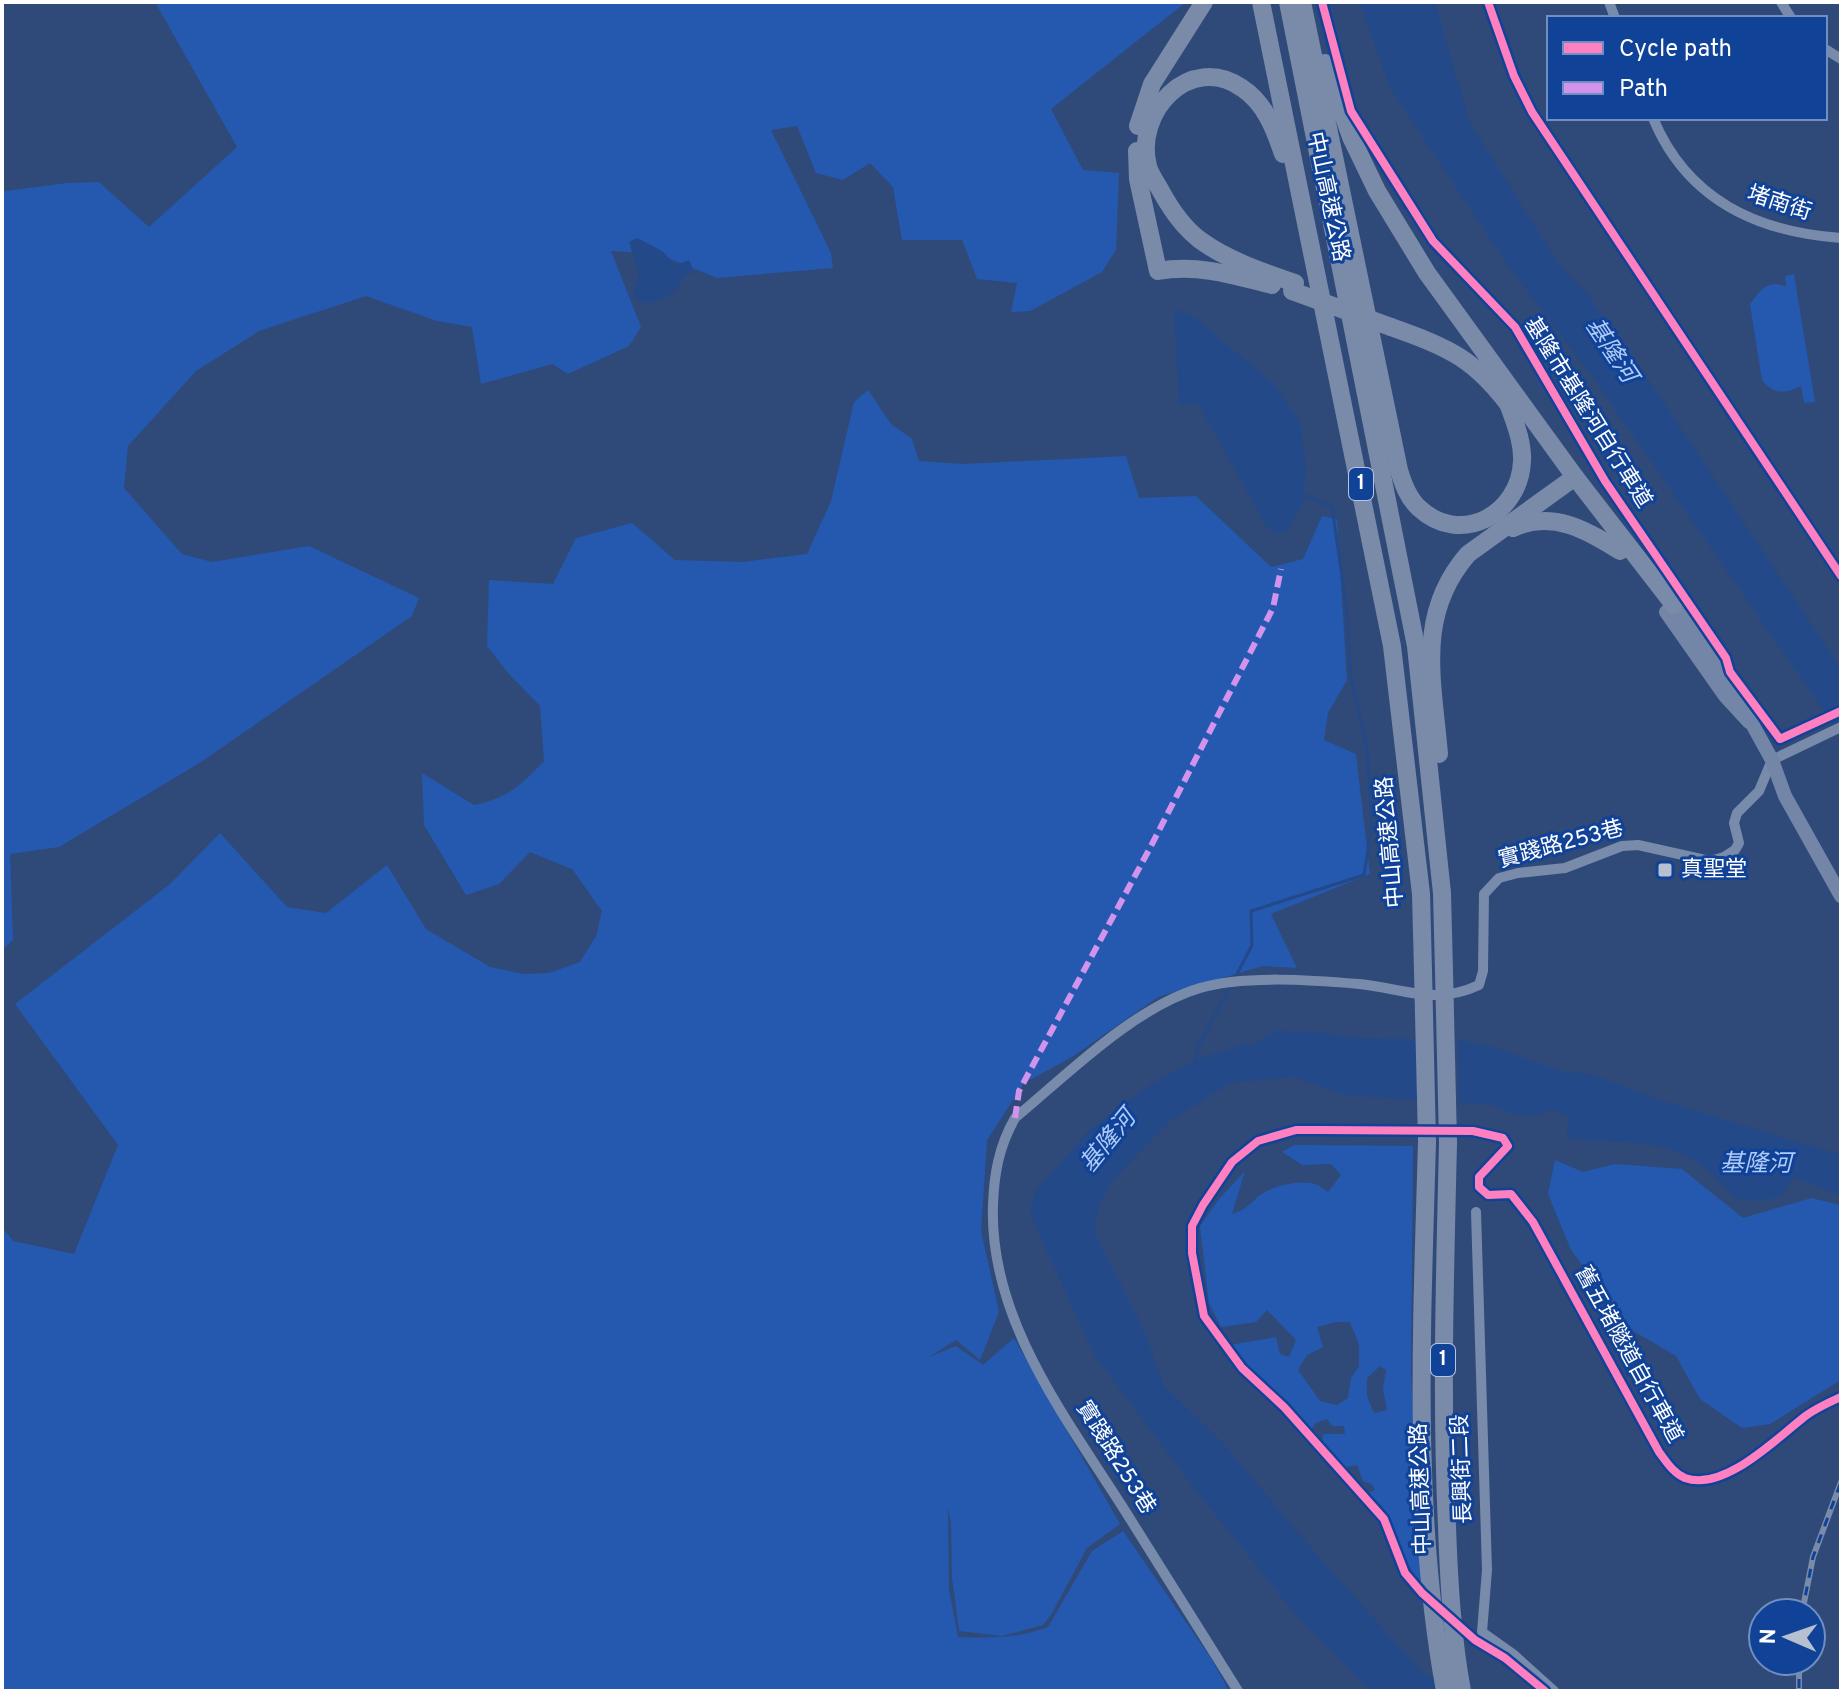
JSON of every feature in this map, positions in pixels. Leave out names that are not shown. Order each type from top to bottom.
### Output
[{"type":"highway","points":[[1204,2],[1152,84],[1137,132],[1138,179],[1158,271],[1186,268],[1211,270],[1293,287]]},
{"type":"highway","name":"中山高速公路","points":[[1261,2],[1392,646],[1421,894],[1427,1142],[1422,1338],[1424,1489],[1429,1575],[1445,1691]]},
{"type":"highway","name":"中山高速公路","points":[[1288,2],[1416,646],[1442,893],[1448,1143],[1443,1340],[1449,1578],[1462,1691]]},
{"type":"highway","points":[[1302,2],[1399,470],[1411,500],[1419,509],[1446,524],[1476,523],[1501,510],[1511,499],[1518,481],[1522,461],[1514,403],[1427,273],[1377,191],[1351,137],[1333,89],[1309,2]]},
{"type":"highway","points":[[1313,248],[1298,217],[1274,125],[1251,96],[1227,80],[1214,77],[1198,77],[1169,93],[1154,112],[1146,137],[1148,167],[1183,225],[1201,241],[1293,287],[1392,323],[1436,332],[1485,362],[1620,551],[1670,608]]},
{"type":"highway","points":[[1442,893],[1442,801],[1430,663],[1431,633],[1444,589],[1468,554],[1570,480]]},
{"type":"highway","points":[[1570,480],[1670,608]]},
{"type":"highway","points":[[1492,537],[1519,525],[1537,521],[1556,522],[1576,526],[1620,551]]},
{"type":"street","points":[[1488,2],[1514,76],[1532,112],[1841,576]]},
{"type":"street","name":"堵南街","points":[[1654,120],[1675,158],[1696,184],[1742,216],[1782,231],[1841,238]]},
{"type":"street","points":[[1670,608],[1734,691],[1772,760],[1785,796],[1841,896]]},
{"type":"street","points":[[1772,760],[1841,727]]},
{"type":"street","name":"實踐路253巷","points":[[1238,1691],[1049,1390],[1004,1294],[995,1257],[994,1176],[1005,1136],[1015,1118],[1132,1022],[1200,988],[1235,982],[1361,984],[1418,996],[1464,992],[1479,985],[1483,971],[1484,894],[1499,878],[1565,868],[1622,846],[1638,845],[1710,861],[1724,857],[1739,843],[1734,823],[1737,813],[1759,791],[1772,760]]},
{"type":"street","name":"長興街二段","points":[[1476,1212],[1487,1570],[1482,1632],[1513,1654],[1554,1691]]},
{"type":"shaded area","points":[[155,2],[1186,2],[1051,109],[1083,170],[1119,173],[1116,250],[1102,272],[1030,311],[1011,312],[1017,283],[977,279],[962,240],[902,240],[893,187],[870,163],[843,180],[816,173],[797,126],[771,130],[831,253],[833,268],[717,278],[658,254],[611,251],[641,327],[629,346],[568,374],[552,364],[481,384],[472,327],[437,321],[366,296],[259,331],[196,371],[128,446],[124,488],[182,554],[212,562],[309,546],[419,598],[412,616],[201,762],[59,847],[10,854],[13,940],[2,950],[2,188],[6,191],[99,182],[149,227],[237,147]]},
{"type":"shaded area","points":[[1794,274],[1815,402],[1804,403],[1801,386],[1780,392],[1762,380],[1750,304],[1761,290],[1770,285],[1786,287],[1785,276]]},
{"type":"shaded area","points":[[868,390],[891,424],[912,439],[919,461],[963,464],[1126,456],[1139,498],[1196,496],[1271,567],[1303,559],[1322,516],[1337,519],[1347,680],[1328,713],[1324,740],[1356,754],[1370,874],[1271,914],[1297,968],[1263,966],[1158,997],[1072,1057],[1024,1083],[987,1140],[981,1231],[999,1312],[980,1360],[956,1340],[929,1357],[956,1346],[983,1365],[1014,1338],[1120,1524],[1087,1548],[1043,1625],[1002,1636],[959,1631],[948,1508],[949,1590],[958,1637],[1014,1636],[1048,1627],[1092,1551],[1123,1531],[1212,1660],[1229,1691],[2,1691],[2,1227],[13,1241],[74,1254],[118,1145],[15,1004],[170,884],[220,833],[287,907],[326,913],[387,865],[426,929],[490,967],[524,974],[549,973],[580,962],[596,936],[602,911],[572,869],[530,852],[499,884],[466,895],[424,825],[422,773],[474,805],[513,790],[544,761],[540,706],[487,646],[489,580],[553,584],[576,538],[632,523],[675,560],[742,562],[807,554],[831,501],[854,402]]},
{"type":"shaded area","points":[[1294,1145],[1413,1146],[1411,1375],[1423,1586],[1407,1562],[1387,1514],[1368,1493],[1375,1490],[1372,1484],[1363,1481],[1357,1465],[1342,1468],[1322,1444],[1323,1434],[1345,1434],[1344,1426],[1332,1426],[1327,1419],[1316,1423],[1309,1432],[1230,1345],[1276,1337],[1280,1354],[1289,1357],[1296,1340],[1267,1310],[1256,1322],[1221,1327],[1209,1303],[1200,1226],[1245,1171],[1232,1214],[1243,1210],[1265,1192],[1283,1185],[1311,1183],[1328,1192],[1341,1175],[1331,1164],[1302,1165],[1282,1152]],"holes":[[[1350,1322],[1359,1344],[1359,1366],[1351,1378],[1348,1398],[1337,1405],[1320,1401],[1298,1370],[1307,1355],[1323,1347],[1317,1327]],[[1380,1366],[1386,1370],[1383,1389],[1387,1410],[1374,1413],[1367,1396],[1367,1378]]]},
{"type":"shaded area","points":[[1555,1160],[1583,1172],[1615,1164],[1682,1169],[1743,1218],[1811,1198],[1841,1205],[1841,1380],[1770,1424],[1742,1428],[1700,1399],[1676,1356],[1630,1329],[1571,1250],[1548,1194]]},
{"type":"water","name":"基隆河","points":[[1359,2],[1435,2],[1470,123],[1560,266],[1586,292],[1653,386],[1841,668],[1841,736],[1596,382],[1504,260],[1390,87]]},
{"type":"water","points":[[637,238],[662,251],[676,265],[689,260],[694,272],[684,276],[677,289],[667,297],[641,303],[633,296],[639,274],[629,242]]},
{"type":"water","points":[[1174,309],[1191,315],[1273,383],[1300,422],[1306,467],[1303,503],[1288,530],[1278,535],[1267,527],[1198,404],[1179,404]]},
{"type":"water","name":"基隆河","points":[[1275,1031],[1362,1038],[1461,1040],[1497,1048],[1560,1071],[1594,1075],[1660,1100],[1841,1155],[1841,1196],[1793,1177],[1782,1196],[1760,1201],[1735,1199],[1716,1178],[1680,1153],[1641,1144],[1570,1139],[1566,1130],[1571,1118],[1553,1110],[1532,1116],[1511,1114],[1492,1105],[1344,1095],[1295,1077],[1230,1083],[1169,1122],[1113,1180],[1099,1204],[1095,1233],[1144,1330],[1164,1386],[1222,1442],[1317,1555],[1421,1671],[1459,1691],[1370,1691],[1297,1616],[1191,1484],[1093,1353],[1033,1221],[1030,1210],[1035,1192],[1089,1130],[1150,1085],[1193,1061],[1245,1044],[1253,1045]]},
{"type":"pier","points":[[1420,1035],[1458,1036],[1459,1106],[1421,1104]]},
{"type":"waterway","points":[[1235,978],[1252,945],[1251,911],[1364,875],[1372,825],[1367,747],[1351,677],[1346,604],[1332,507],[1304,495]]},
{"type":"waterway","points":[[1196,1061],[1197,1049],[1231,985]]},
{"type":"railway","points":[[1805,1597],[1813,1557],[1841,1482]]},
{"type":"railway","points":[[1799,1677],[1799,1691]]},
{"type":"marked path","points":[[1015,1118],[1019,1091],[1150,848],[1273,608],[1281,569]]},
{"type":"cycle path","name":"基隆市基隆河自行車道","points":[[1322,2],[1351,111],[1433,241],[1515,327],[1605,481],[1726,658],[1730,672],[1780,739],[1841,711]]},
{"type":"cycle path","points":[[1488,2],[1514,76],[1532,112],[1841,576]]},
{"type":"cycle path","name":"舊五堵隧道自行車道","points":[[1545,1691],[1505,1658],[1475,1640],[1422,1593],[1405,1573],[1384,1519],[1284,1407],[1242,1368],[1204,1316],[1192,1253],[1192,1226],[1232,1162],[1258,1141],[1296,1130],[1473,1131],[1503,1138],[1508,1146],[1479,1177],[1479,1187],[1488,1195],[1511,1194],[1533,1222],[1659,1452],[1673,1470],[1685,1478],[1716,1478],[1732,1471],[1807,1415],[1841,1397]]},
{"type":"place","name":"真聖堂","points":[[1665,870]]}]
